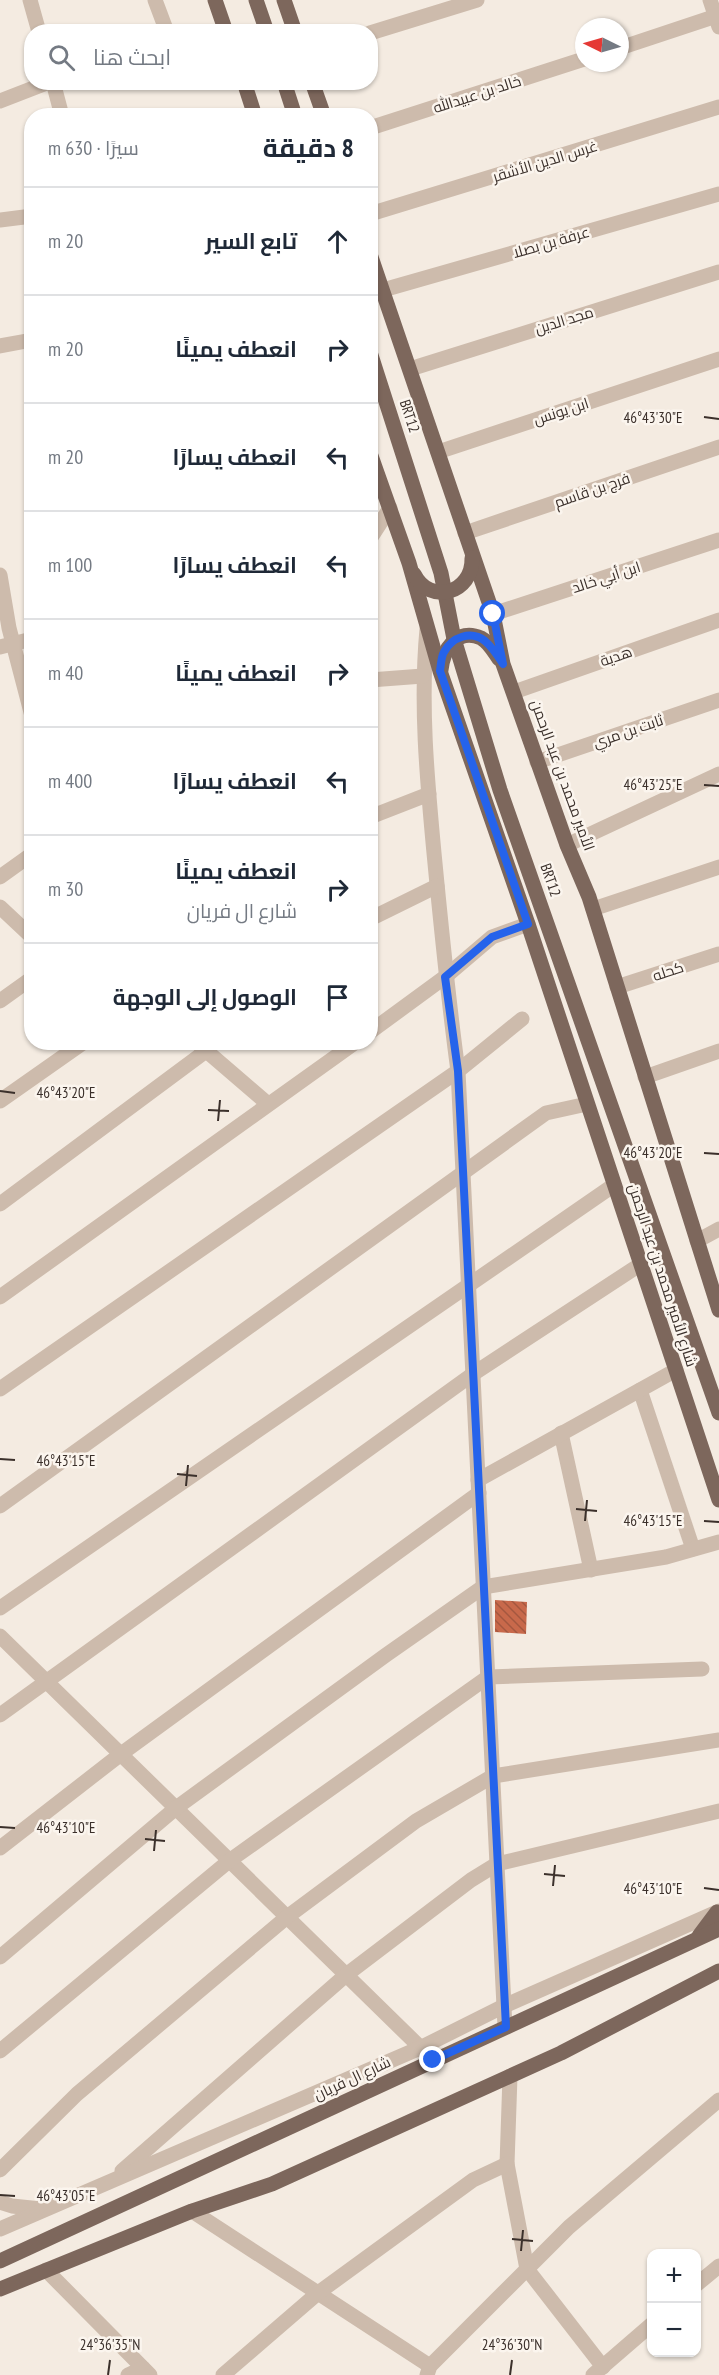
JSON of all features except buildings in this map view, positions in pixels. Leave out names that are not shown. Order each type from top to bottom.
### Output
[{"type":"main road","points":[[215,0],[223,24]]},
{"type":"main road","points":[[256,0],[264,24]]},
{"type":"main road","points":[[284,0],[292,24]]},
{"type":"main road","points":[[247,90],[252,108]]},
{"type":"main road","points":[[287,90],[293,108]]},
{"type":"main road","points":[[315,90],[321,108]]},
{"type":"main road","name":"الأمير محمد بن عبد الرحمن","points":[[378,278],[493,614],[503,664],[592,909],[719,1310]]},
{"type":"main road","name":"BRT12","points":[[378,378],[445,592],[454,639],[500,790],[719,1413]]},
{"type":"main road","points":[[378,475],[409,563],[440,671],[528,924]]},
{"type":"main road","points":[[409,563],[422,585],[436,592],[445,592],[459,587],[469,575],[472,559],[467,538]]},
{"type":"main road","points":[[440,671],[444,652],[454,639],[463,636],[480,638],[487,643],[503,664]]},
{"type":"main road","name":"شارع الأمير محمد بن عبد الرحمن","points":[[528,924],[719,1500]]},
{"type":"main road","points":[[697,1939],[718,1912]]},
{"type":"main road","name":"شارع ال فريان","points":[[0,2261],[719,1929]]},
{"type":"main road","points":[[0,2289],[192,2211],[272,2184],[561,2053],[719,1971]]},
{"type":"street","points":[[30,0],[37,24]]},
{"type":"street","points":[[155,0],[164,24]]},
{"type":"street","points":[[378,31],[477,0]]},
{"type":"street","points":[[629,45],[718,20],[710,0]]},
{"type":"street","name":"خالد بن عبيدالله","points":[[378,125],[575,62]]},
{"type":"street","points":[[0,101],[30,90]]},
{"type":"street","points":[[54,90],[59,108]]},
{"type":"street","name":"غرس الدين الأشقر","points":[[378,212],[719,107]]},
{"type":"street","name":"عرفة بن بصلا","points":[[382,290],[719,194]]},
{"type":"street","points":[[0,220],[24,217]]},
{"type":"street","name":"مجد الدين","points":[[410,369],[719,272]]},
{"type":"street","points":[[0,346],[24,342]]},
{"type":"street","name":"ابن يونس","points":[[438,452],[719,358]]},
{"type":"street","name":"فرج بن قاسم","points":[[467,538],[719,447]]},
{"type":"street","points":[[378,527],[390,508]]},
{"type":"street","name":"ابن أبي خالد","points":[[493,614],[719,540]]},
{"type":"street","points":[[0,575],[9,628],[7,645],[24,693]]},
{"type":"street","name":"هدية","points":[[514,692],[719,620]]},
{"type":"street","points":[[427,629],[423,676],[429,794],[445,977],[458,1071],[506,2027]]},
{"type":"street","points":[[7,645],[24,641]]},
{"type":"street","points":[[378,679],[423,676]]},
{"type":"street","name":"ثابت بن مري","points":[[537,762],[719,700]]},
{"type":"street","points":[[567,845],[719,774]]},
{"type":"street","points":[[378,814],[429,794]]},
{"type":"street","points":[[0,877],[24,860]]},
{"type":"street","points":[[592,909],[719,867]]},
{"type":"street","points":[[378,916],[437,886]]},
{"type":"street","points":[[0,907],[24,930]]},
{"type":"street","points":[[378,1026],[445,977],[492,937],[528,924]]},
{"type":"street","name":"كحله","points":[[617,987],[719,954]]},
{"type":"street","points":[[0,1000],[24,984]]},
{"type":"street","points":[[0,1389],[458,1071],[522,1019]]},
{"type":"street","points":[[0,1101],[73,1050]]},
{"type":"street","points":[[0,1204],[197,1050]]},
{"type":"street","points":[[205,1050],[268,1104]]},
{"type":"street","points":[[0,1298],[342,1050]]},
{"type":"street","points":[[645,1077],[719,1051]]},
{"type":"street","points":[[0,1506],[546,1113],[587,1104]]},
{"type":"street","points":[[0,1608],[614,1185]]},
{"type":"street","points":[[697,1241],[719,1229]]},
{"type":"street","points":[[0,1715],[472,1374],[640,1264]]},
{"type":"street","points":[[0,1848],[121,1754],[478,1486],[561,1433],[676,1370]]},
{"type":"street","points":[[640,1390],[693,1550]]},
{"type":"street","points":[[561,1433],[591,1570]]},
{"type":"street","points":[[0,1957],[176,1808],[483,1587],[666,1557],[719,1542]]},
{"type":"street","points":[[0,1636],[433,2060]]},
{"type":"street","points":[[0,2051],[230,1861],[488,1677],[702,1669]]},
{"type":"street","points":[[0,2170],[77,2094],[287,1917],[416,1821],[493,1776],[719,1740]]},
{"type":"street","points":[[111,2181],[346,1975],[471,1880],[497,1864],[719,1811]]},
{"type":"street","points":[[0,2229],[420,2048],[504,2006],[718,1912]]},
{"type":"street","points":[[510,2076],[507,2164],[527,2269],[598,2371],[647,2328]]},
{"type":"street","points":[[192,2211],[429,2371],[569,2228],[719,2100]]},
{"type":"street","points":[[224,2375],[318,2294],[473,2180],[507,2164]]},
{"type":"street","points":[[0,2202],[12,2206],[44,2209]]},
{"type":"street","points":[[701,2281],[719,2266]]},
{"type":"street","points":[[46,2270],[146,2371]]},
{"type":"street","points":[[128,2375],[146,2371]]},
{"type":"route","points":[[433,2060],[506,2027],[458,1071],[445,977],[492,937],[528,924],[440,671],[444,652],[454,639],[463,636],[480,638],[487,643],[503,664],[493,614]]}]
